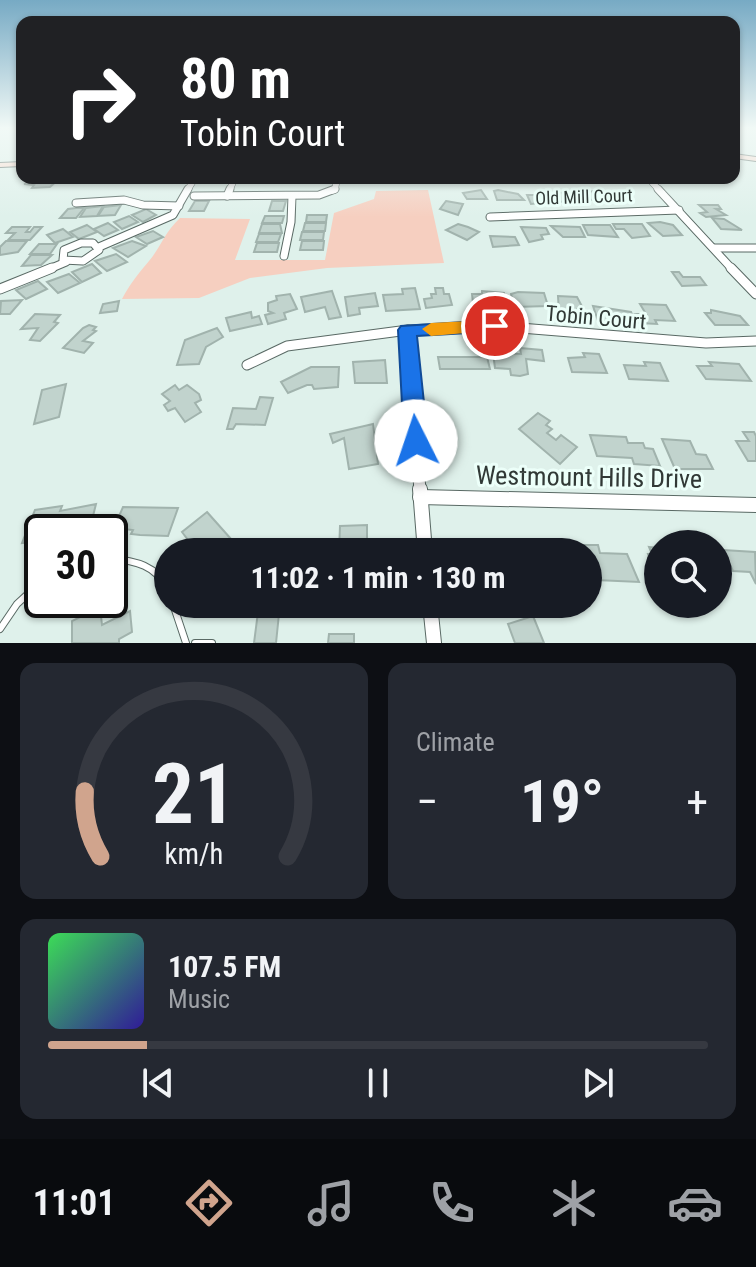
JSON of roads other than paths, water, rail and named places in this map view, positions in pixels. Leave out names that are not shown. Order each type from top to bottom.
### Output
[{"type":"street","points":[[66,262],[61,254],[69,247],[88,242],[99,247],[165,219],[179,206],[192,184]]},
{"type":"street","points":[[227,196],[232,184]]},
{"type":"street","points":[[194,196],[329,194],[335,190],[336,184]]},
{"type":"street","points":[[654,184],[756,294]]},
{"type":"street","points":[[284,256],[291,222],[292,196]]},
{"type":"street","points":[[76,203],[124,200],[143,205],[179,206]]},
{"type":"street","name":"Old Mill Court","points":[[490,217],[679,210]]},
{"type":"street","points":[[0,289],[66,262],[89,258],[97,253],[99,247]]},
{"type":"street","points":[[714,248],[756,248]]},
{"type":"street","name":"Tobin Court","points":[[247,365],[287,346],[408,330],[495,326],[706,343],[756,341]]},
{"type":"street","points":[[408,330],[424,538]]},
{"type":"street","name":"Westmount Hills Drive","points":[[420,497],[756,505]]},
{"type":"street","points":[[431,618],[434,643]]},
{"type":"lane","points":[[128,561],[154,569]]},
{"type":"lane","points":[[0,629],[24,598]]},
{"type":"lane","points":[[178,618],[186,643]]},
{"type":"lane","points":[[195,643],[212,643]]}]
